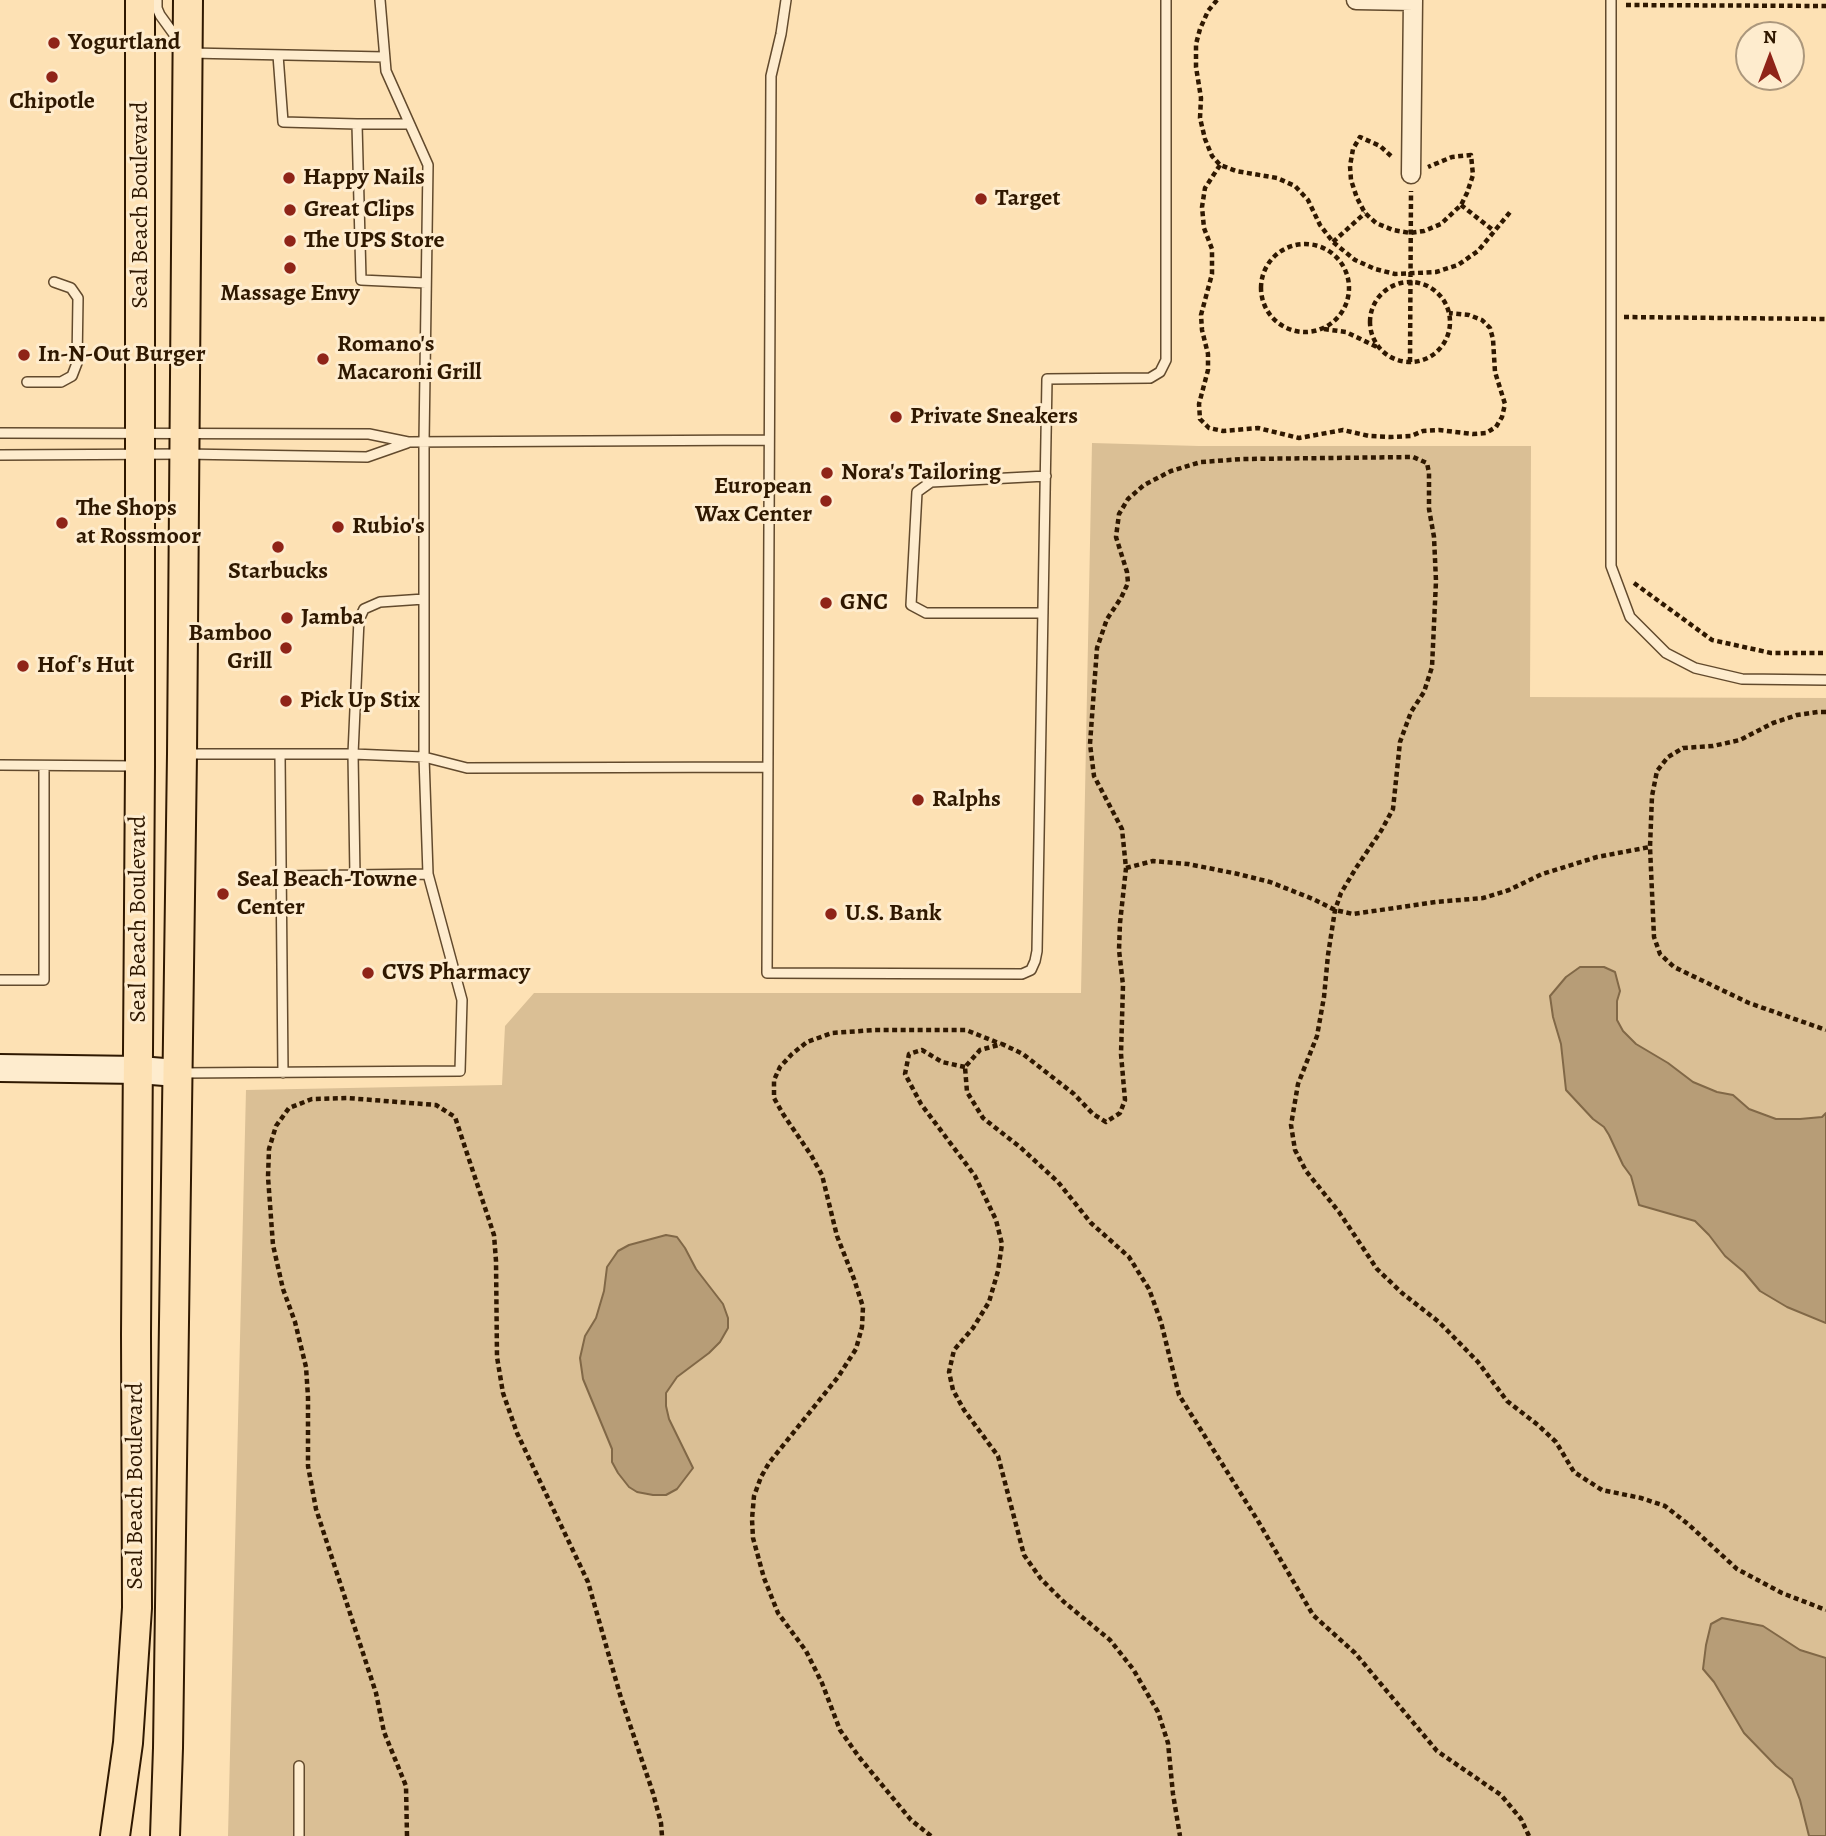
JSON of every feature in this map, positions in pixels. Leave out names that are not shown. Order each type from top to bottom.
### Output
[{"type":"main road","name":"Seal Beach Boulevard","points":[[115,1836],[128,1743],[137,1608],[140,0]]},
{"type":"main road","name":"Seal Beach Boulevard","points":[[165,1836],[182,754],[188,0]]},
{"type":"street","points":[[1356,0],[1413,1],[1411,174]]},
{"type":"street","points":[[0,1068],[177,1073]]},
{"type":"lane","points":[[157,0],[160,15],[188,53],[384,57]]},
{"type":"lane","points":[[177,1073],[460,1071],[462,1000],[428,874],[424,757],[424,442],[428,165],[386,71],[380,0]]},
{"type":"lane","points":[[786,0],[771,76],[768,973],[1022,974],[1031,970],[1037,951],[1047,379],[1150,378],[1160,372],[1166,360],[1166,0]]},
{"type":"lane","points":[[1611,2],[1611,566],[1630,617],[1666,653],[1695,668],[1742,680],[1826,680]]},
{"type":"lane","points":[[278,55],[283,122],[409,124]]},
{"type":"lane","points":[[357,124],[361,280],[426,283]]},
{"type":"lane","points":[[27,382],[61,382],[72,376],[77,363],[78,298],[71,288],[54,282]]},
{"type":"lane","points":[[0,433],[141,444],[369,434],[408,442],[769,440]]},
{"type":"lane","points":[[0,455],[141,444],[184,444],[367,457],[408,442]]},
{"type":"lane","points":[[1043,613],[926,613],[911,605],[917,492],[931,482],[1046,476]]},
{"type":"lane","points":[[355,876],[353,754],[359,620],[364,609],[380,602],[424,599]]},
{"type":"lane","points":[[182,754],[353,754],[424,757],[467,768],[768,767]]},
{"type":"lane","points":[[280,755],[283,1073]]},
{"type":"lane","points":[[0,765],[140,766]]},
{"type":"lane","points":[[0,980],[44,980],[44,766]]},
{"type":"lane","points":[[281,876],[428,874]]},
{"type":"lane","points":[[299,1766],[299,1836]]},
{"type":"path","points":[[1217,0],[1208,11],[1200,29],[1196,44],[1196,67],[1201,98],[1200,118],[1205,139],[1212,156],[1220,165],[1236,171],[1278,178],[1295,186],[1308,200],[1320,225],[1333,242],[1355,260],[1395,274],[1436,272],[1458,265],[1478,251],[1511,211]]},
{"type":"path","points":[[1611,2],[1826,6]]},
{"type":"path","points":[[1220,165],[1205,188],[1202,207],[1204,228],[1212,249],[1212,274],[1200,315],[1208,354],[1208,370],[1199,404],[1200,419],[1209,428],[1223,431],[1258,428],[1299,438],[1343,429],[1369,436],[1391,437],[1411,436],[1439,429],[1486,433],[1496,427],[1505,404],[1495,372],[1490,328],[1482,320],[1469,315],[1449,313]]},
{"type":"path","points":[[1410,362],[1411,174]]},
{"type":"path","points":[[1461,205],[1494,232]]},
{"type":"path","points":[[1333,242],[1365,213]]},
{"type":"path","points":[[1312,245],[1324,248],[1334,255],[1348,276],[1349,289],[1348,301],[1334,322],[1312,332],[1299,332],[1276,321],[1263,301],[1261,288],[1268,265],[1276,255],[1287,248],[1312,245]]},
{"type":"path","points":[[1334,255],[1342,249]]},
{"type":"path","points":[[1324,328],[1346,332],[1399,360],[1421,360],[1432,355],[1447,338],[1450,327],[1449,313],[1440,295],[1432,288],[1410,281],[1388,288],[1380,295],[1370,316],[1370,327],[1380,348]]},
{"type":"path","points":[[1611,316],[1826,319]]},
{"type":"path","points":[[931,1836],[911,1820],[840,1730],[806,1651],[778,1613],[764,1578],[753,1538],[754,1496],[761,1477],[769,1463],[838,1377],[856,1349],[862,1327],[863,1307],[837,1236],[822,1175],[774,1098],[774,1080],[780,1067],[807,1042],[832,1034],[875,1030],[965,1030],[1023,1054],[1106,1122],[1120,1113],[1125,1100],[1121,1054],[1123,985],[1119,950],[1126,868],[1122,829],[1094,776],[1090,744],[1097,648],[1107,619],[1122,598],[1128,583],[1116,537],[1119,514],[1128,499],[1144,485],[1171,471],[1201,462],[1413,457],[1427,463],[1429,473],[1429,509],[1434,537],[1436,581],[1432,667],[1424,692],[1412,712],[1400,742],[1393,809],[1340,893],[1335,910],[1317,1037],[1298,1084],[1291,1125],[1295,1150],[1306,1171],[1339,1212],[1377,1269],[1439,1322],[1478,1362],[1507,1401],[1556,1442],[1574,1472],[1602,1490],[1665,1506],[1737,1569],[1782,1593],[1826,1609]]},
{"type":"path","points":[[1611,566],[1712,640],[1771,653],[1826,653]]},
{"type":"path","points":[[1826,712],[1797,715],[1773,723],[1740,740],[1713,746],[1683,748],[1668,757],[1657,771],[1650,847],[1654,937],[1660,954],[1674,967],[1749,1003],[1826,1030]]},
{"type":"path","points":[[1126,868],[1153,861],[1188,864],[1238,874],[1270,882],[1335,910],[1353,914],[1483,898],[1509,890],[1553,870],[1597,857],[1650,847]]},
{"type":"path","points":[[1002,1044],[980,1050],[965,1067],[967,1092],[983,1118],[1058,1182],[1091,1223],[1129,1257],[1149,1289],[1161,1322],[1179,1395],[1313,1615],[1355,1653],[1437,1751],[1501,1795],[1521,1819],[1529,1836]]},
{"type":"path","points":[[965,1067],[942,1062],[922,1050],[909,1054],[905,1074],[921,1104],[975,1176],[996,1220],[1002,1244],[989,1302],[973,1328],[954,1350],[949,1372],[953,1390],[964,1410],[999,1456],[1024,1555],[1041,1579],[1064,1602],[1110,1640],[1133,1669],[1158,1712],[1168,1743],[1180,1836]]},
{"type":"path","points":[[407,1836],[406,1786],[384,1732],[376,1693],[316,1509],[308,1466],[306,1367],[273,1245],[268,1177],[269,1149],[276,1126],[289,1108],[312,1099],[347,1098],[436,1105],[455,1117],[494,1235],[497,1357],[503,1393],[517,1433],[588,1582],[621,1698],[662,1823],[662,1836]]},
{"type":"shaded area","points":[[1092,443],[1199,446],[1531,446],[1530,697],[1826,698],[1826,1836],[228,1836],[246,1090],[502,1085],[505,1026],[534,993],[1081,993]]},
{"type":"shaded area","points":[[1580,967],[1604,967],[1615,972],[1620,991],[1617,1020],[1623,1031],[1636,1044],[1693,1082],[1733,1095],[1749,1109],[1776,1119],[1822,1117],[1826,1113],[1826,1323],[1787,1307],[1760,1291],[1695,1221],[1639,1205],[1631,1176],[1604,1127],[1566,1090],[1561,1044],[1550,996],[1566,977]]},
{"type":"shaded area","points":[[666,1235],[677,1237],[696,1269],[723,1304],[728,1328],[720,1342],[677,1377],[666,1393],[669,1419],[693,1468],[677,1489],[666,1495],[653,1495],[637,1492],[629,1487],[612,1462],[612,1449],[583,1379],[580,1358],[585,1336],[596,1318],[604,1291],[607,1267],[618,1251],[629,1245]]},
{"type":"shaded area","points":[[1722,1618],[1763,1626],[1800,1650],[1826,1658],[1826,1836],[1809,1836],[1792,1779],[1744,1733],[1714,1682],[1703,1669],[1711,1624]]},
{"type":"place","name":"Yogurtland","points":[[54,43]]},
{"type":"place","name":"Chipotle","points":[[52,77]]},
{"type":"place","name":"Happy Nails","points":[[289,178]]},
{"type":"place","name":"Target","points":[[981,199]]},
{"type":"place","name":"Great Clips","points":[[290,210]]},
{"type":"place","name":"The UPS Store","points":[[290,241]]},
{"type":"place","name":"Massage Envy","points":[[290,268]]},
{"type":"place","name":"In-N-Out Burger","points":[[24,355]]},
{"type":"place","name":"Romano's Macaroni Grill","points":[[323,359]]},
{"type":"place","name":"Private Sneakers","points":[[896,417]]},
{"type":"place","name":"Nora's Tailoring","points":[[827,473]]},
{"type":"place","name":"European Wax Center","points":[[826,501]]},
{"type":"place","name":"The Shops at Rossmoor","points":[[62,523]]},
{"type":"place","name":"Rubio's","points":[[338,527]]},
{"type":"place","name":"Starbucks","points":[[278,547]]},
{"type":"place","name":"GNC","points":[[826,603]]},
{"type":"place","name":"Jamba","points":[[287,618]]},
{"type":"place","name":"Bamboo Grill","points":[[286,648]]},
{"type":"place","name":"Hof's Hut","points":[[23,666]]},
{"type":"place","name":"Pick Up Stix","points":[[286,701]]},
{"type":"place","name":"Ralphs","points":[[918,800]]},
{"type":"place","name":"Seal Beach-Towne Center","points":[[223,894]]},
{"type":"place","name":"U.S. Bank","points":[[831,914]]},
{"type":"place","name":"CVS Pharmacy","points":[[368,973]]}]
